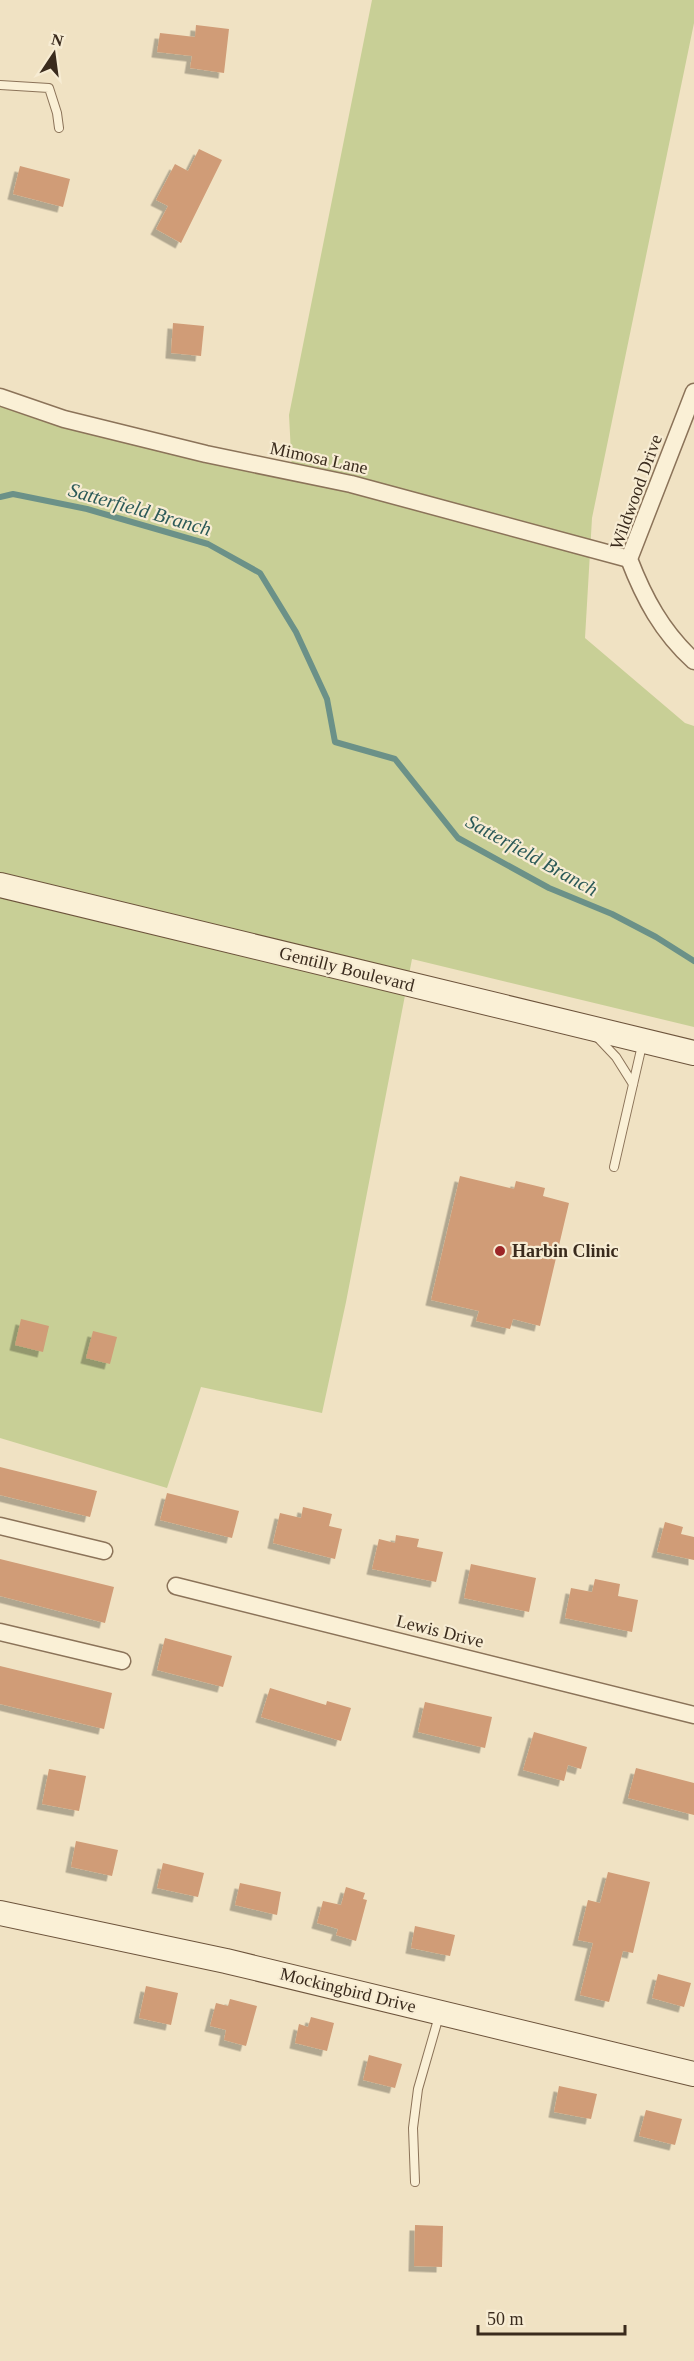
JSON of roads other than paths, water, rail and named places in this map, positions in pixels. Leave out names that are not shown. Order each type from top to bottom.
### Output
[{"type":"street","name":"Wildwood Drive","points":[[694,392],[629,558],[641,589],[658,620],[694,661]]},
{"type":"street","name":"Mimosa Lane","points":[[0,397],[64,419],[206,454],[351,484],[629,558]]},
{"type":"street","name":"Gentilly Boulevard","points":[[0,885],[694,1053]]},
{"type":"street","points":[[0,1526],[104,1551]]},
{"type":"street","name":"Lewis Drive","points":[[176,1586],[694,1714]]},
{"type":"street","points":[[0,1632],[122,1661]]},
{"type":"street","name":"Mockingbird Drive","points":[[0,1913],[226,1961],[694,2074]]},
{"type":"lane","points":[[0,85],[49,88],[59,128]]},
{"type":"lane","points":[[584,1026],[610,1050],[633,1084]]},
{"type":"lane","points":[[614,1167],[643,1041]]},
{"type":"lane","points":[[415,2182],[412,2128],[418,2089],[440,2013]]},
{"type":"waterway","name":"Satterfield Branch","points":[[0,497],[13,494],[87,509],[208,544],[260,573],[296,632],[327,699],[335,742],[395,759],[458,838],[549,888],[612,914],[656,937],[694,961]]},
{"type":"place","name":"Harbin Clinic","points":[[500,1251]]}]
